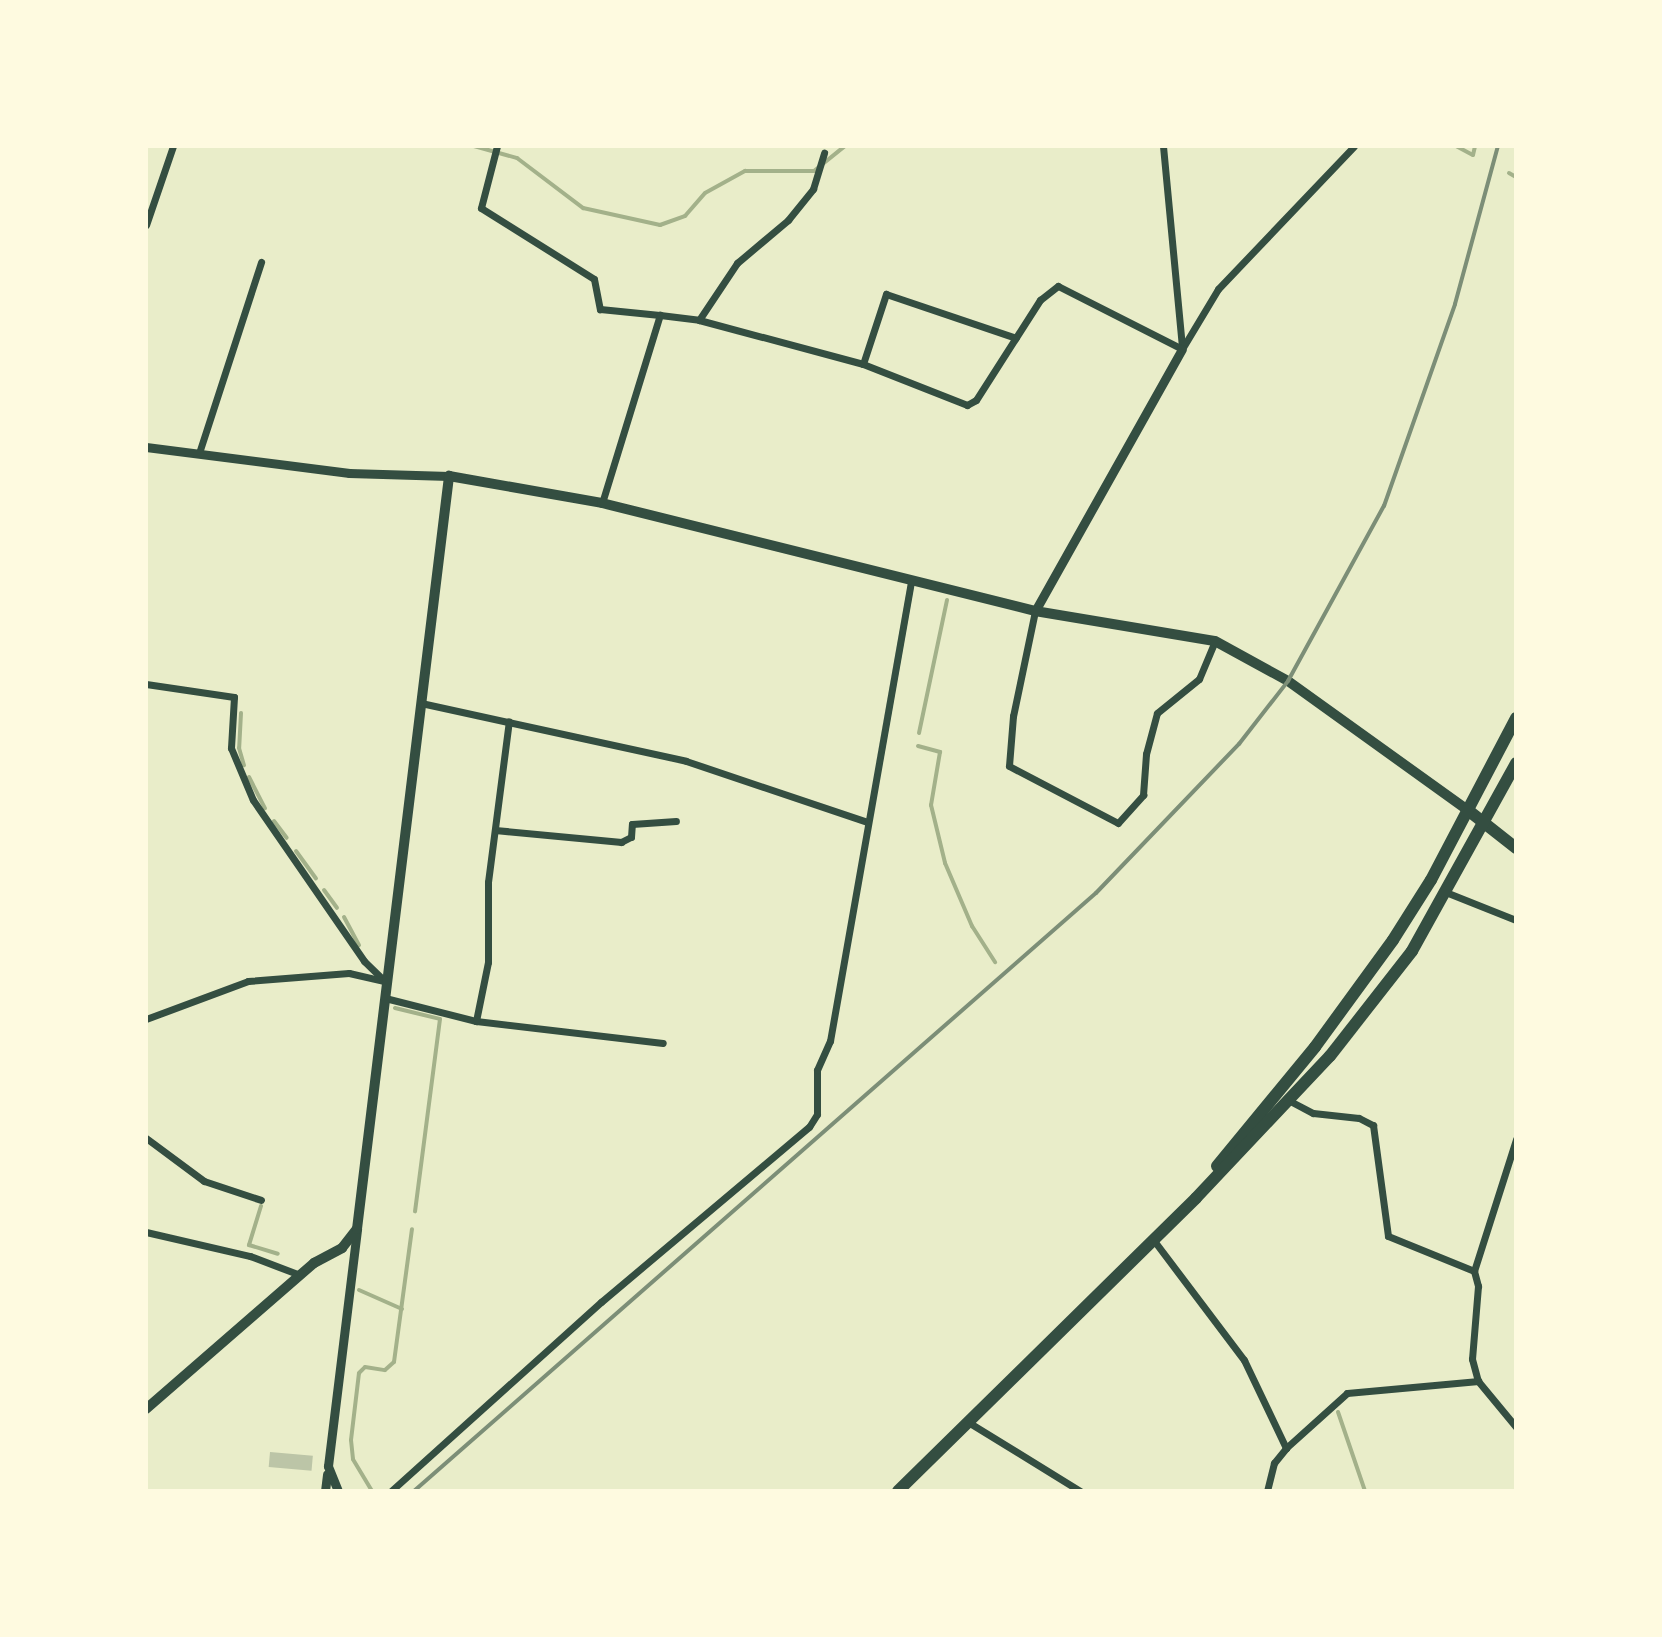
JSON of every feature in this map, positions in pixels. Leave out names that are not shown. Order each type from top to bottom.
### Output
[{"type":"highway","points":[[1155,1234],[1356,994],[1431,880],[1516,718]]},
{"type":"highway","points":[[900,1490],[1290,1101],[1372,1005],[1448,893],[1516,763]]},
{"type":"highway","points":[[1469,811],[1516,848]]},
{"type":"main road","points":[[146,1409],[300,1275],[342,1248],[357,1229],[449,476],[602,503],[911,583],[1035,611],[1215,641],[1294,685],[1469,811]]},
{"type":"street","points":[[146,225],[173,146]]},
{"type":"street","points":[[1163,146],[1182,349]]},
{"type":"street","points":[[1215,641],[1199,679],[1157,713],[1146,754],[1143,795],[1118,823],[1009,766],[1013,716],[1035,611],[1218,289],[1354,146]]},
{"type":"street","points":[[495,150],[481,208],[594,279],[600,309],[699,320],[863,364],[967,405],[1046,292],[1058,286],[1182,349]]},
{"type":"street","points":[[699,320],[737,263],[788,220],[819,178],[824,153]]},
{"type":"street","points":[[199,453],[261,262]]},
{"type":"street","points":[[863,364],[886,294],[1016,338]]},
{"type":"street","points":[[602,503],[660,315]]},
{"type":"street","points":[[146,447],[349,473],[449,476]]},
{"type":"street","points":[[391,1491],[601,1302],[809,1127],[817,1114],[817,1070],[830,1041],[911,583]]},
{"type":"street","points":[[146,684],[234,697],[231,748],[253,800],[364,961],[385,981]]},
{"type":"street","points":[[421,703],[686,761],[867,822]]},
{"type":"street","points":[[476,1021],[488,962],[495,830],[509,721]]},
{"type":"street","points":[[495,830],[621,842],[631,837],[632,824],[676,821]]},
{"type":"street","points":[[1448,893],[1516,920]]},
{"type":"street","points":[[146,1019],[262,979],[349,973],[385,981]]},
{"type":"street","points":[[385,998],[476,1021],[663,1043]]},
{"type":"street","points":[[1290,1101],[1313,1113],[1359,1118],[1373,1125],[1388,1236],[1474,1271]]},
{"type":"street","points":[[146,1138],[204,1181],[261,1200]]},
{"type":"street","points":[[1516,1139],[1474,1271],[1478,1286],[1472,1359],[1478,1381],[1516,1427]]},
{"type":"street","points":[[325,1491],[357,1229]]},
{"type":"street","points":[[146,1232],[250,1256],[300,1275]]},
{"type":"street","points":[[1155,1234],[1244,1360],[1286,1448]]},
{"type":"street","points":[[1267,1491],[1274,1463],[1286,1448],[1347,1393],[1478,1381]]},
{"type":"street","points":[[968,1422],[1080,1491]]},
{"type":"street","points":[[328,1466],[338,1491]]},
{"type":"building","points":[[270,1452],[313,1456],[312,1471],[269,1467]]},
{"type":"waterway","points":[[474,146],[517,158],[583,208],[660,225],[685,216],[705,193],[745,171],[814,171],[845,146]]},
{"type":"waterway","points":[[1456,146],[1473,155],[1475,146]]},
{"type":"waterway","points":[[1509,173],[1516,177]]},
{"type":"waterway","points":[[919,733],[947,600]]},
{"type":"waterway","points":[[241,713],[239,748],[244,765]]},
{"type":"waterway","points":[[918,746],[940,752],[931,805],[945,863],[972,926],[995,962]]},
{"type":"waterway","points":[[249,777],[265,808]]},
{"type":"waterway","points":[[274,821],[287,838]]},
{"type":"waterway","points":[[296,851],[316,879]]},
{"type":"waterway","points":[[324,890],[337,908]]},
{"type":"waterway","points":[[344,917],[359,945]]},
{"type":"waterway","points":[[395,1008],[440,1019],[415,1211]]},
{"type":"waterway","points":[[261,1206],[249,1245],[278,1254]]},
{"type":"waterway","points":[[372,1491],[353,1459],[351,1440],[359,1373],[365,1367],[385,1370],[394,1362],[412,1229]]},
{"type":"waterway","points":[[359,1290],[402,1309]]},
{"type":"waterway","points":[[1338,1412],[1365,1491]]},
{"type":"railway","points":[[414,1491],[1096,893],[1239,744],[1288,681],[1384,506],[1455,304],[1498,146]]}]
